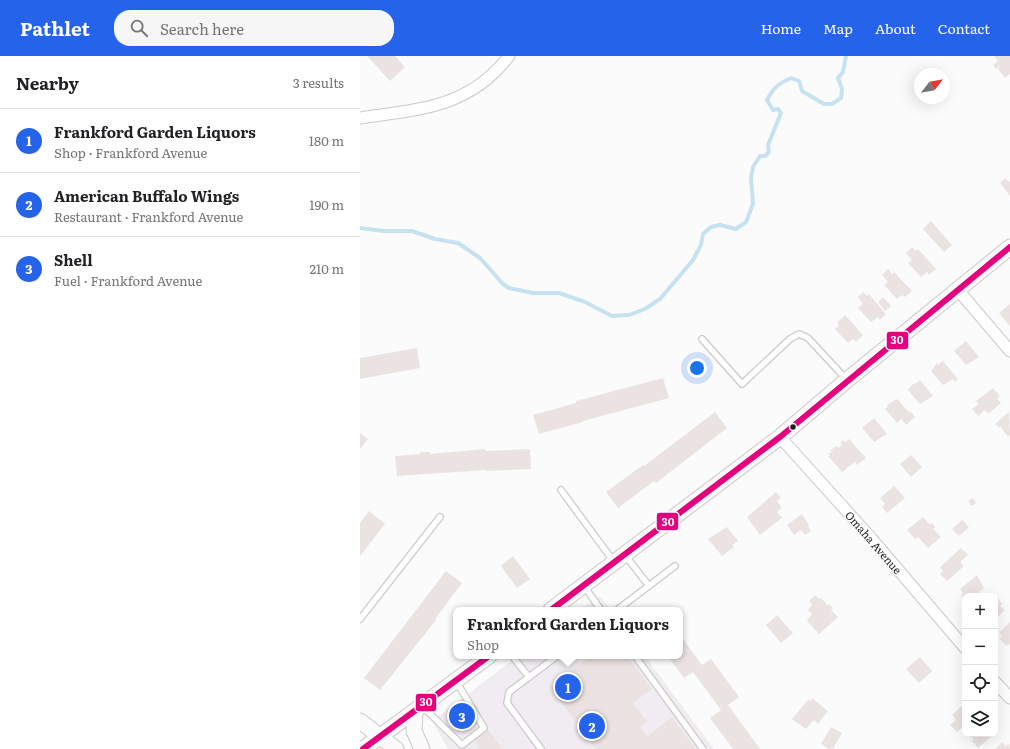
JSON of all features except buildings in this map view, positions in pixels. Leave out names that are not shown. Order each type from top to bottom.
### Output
[{"type":"street","points":[[360,118],[425,109],[450,101],[474,90],[498,70],[509,56]]},
{"type":"street","points":[[555,607],[780,437],[847,380],[1010,247]]},
{"type":"street","points":[[958,290],[1010,351]]},
{"type":"street","name":"Omaha Avenue","points":[[780,437],[871,538],[962,644]]},
{"type":"street","points":[[363,749],[485,659]]},
{"type":"street","points":[[998,685],[1010,698]]},
{"type":"street","points":[[418,709],[414,731],[422,749]]},
{"type":"street","points":[[360,721],[396,749]]},
{"type":"lane","points":[[702,338],[742,384],[790,339],[799,334],[808,338],[847,380]]},
{"type":"lane","points":[[561,490],[620,559],[649,586]]},
{"type":"lane","points":[[360,619],[440,517]]},
{"type":"lane","points":[[621,607],[675,566]]},
{"type":"lane","points":[[583,586],[599,607]]},
{"type":"lane","points":[[514,659],[529,677]]},
{"type":"lane","points":[[541,749],[507,703],[509,692],[553,659]]},
{"type":"lane","points":[[637,659],[703,749]]},
{"type":"lane","points":[[418,709],[464,747],[484,728],[456,681]]},
{"type":"shaded area","points":[[600,596],[609,607],[584,607]]},
{"type":"shaded area","points":[[514,659],[647,659],[714,749],[448,749],[432,721]]},
{"type":"waterway","points":[[360,228],[383,231],[412,231],[435,239],[458,243],[480,258],[503,284],[509,288],[533,293],[559,293],[585,302],[612,316],[629,315],[645,309],[660,299],[693,260],[701,245],[703,234],[711,227],[720,225],[736,229],[746,222],[753,203],[751,178],[753,167],[760,156],[765,156],[769,152],[768,145],[781,113],[778,109],[773,110],[767,100],[774,89],[791,78],[799,81],[802,91],[824,104],[832,104],[841,98],[842,89],[838,78],[843,72],[846,56]]},
{"type":"transit line","name":"30","points":[[555,607],[780,437],[1010,247]]},
{"type":"transit line","name":"30","points":[[363,749],[485,659]]},
{"type":"place","name":"Frankford Garden Liquors","points":[[568,687]]},
{"type":"place","name":"Shell","points":[[462,716]]},
{"type":"place","name":"American Buffalo Wings","points":[[592,726]]}]
